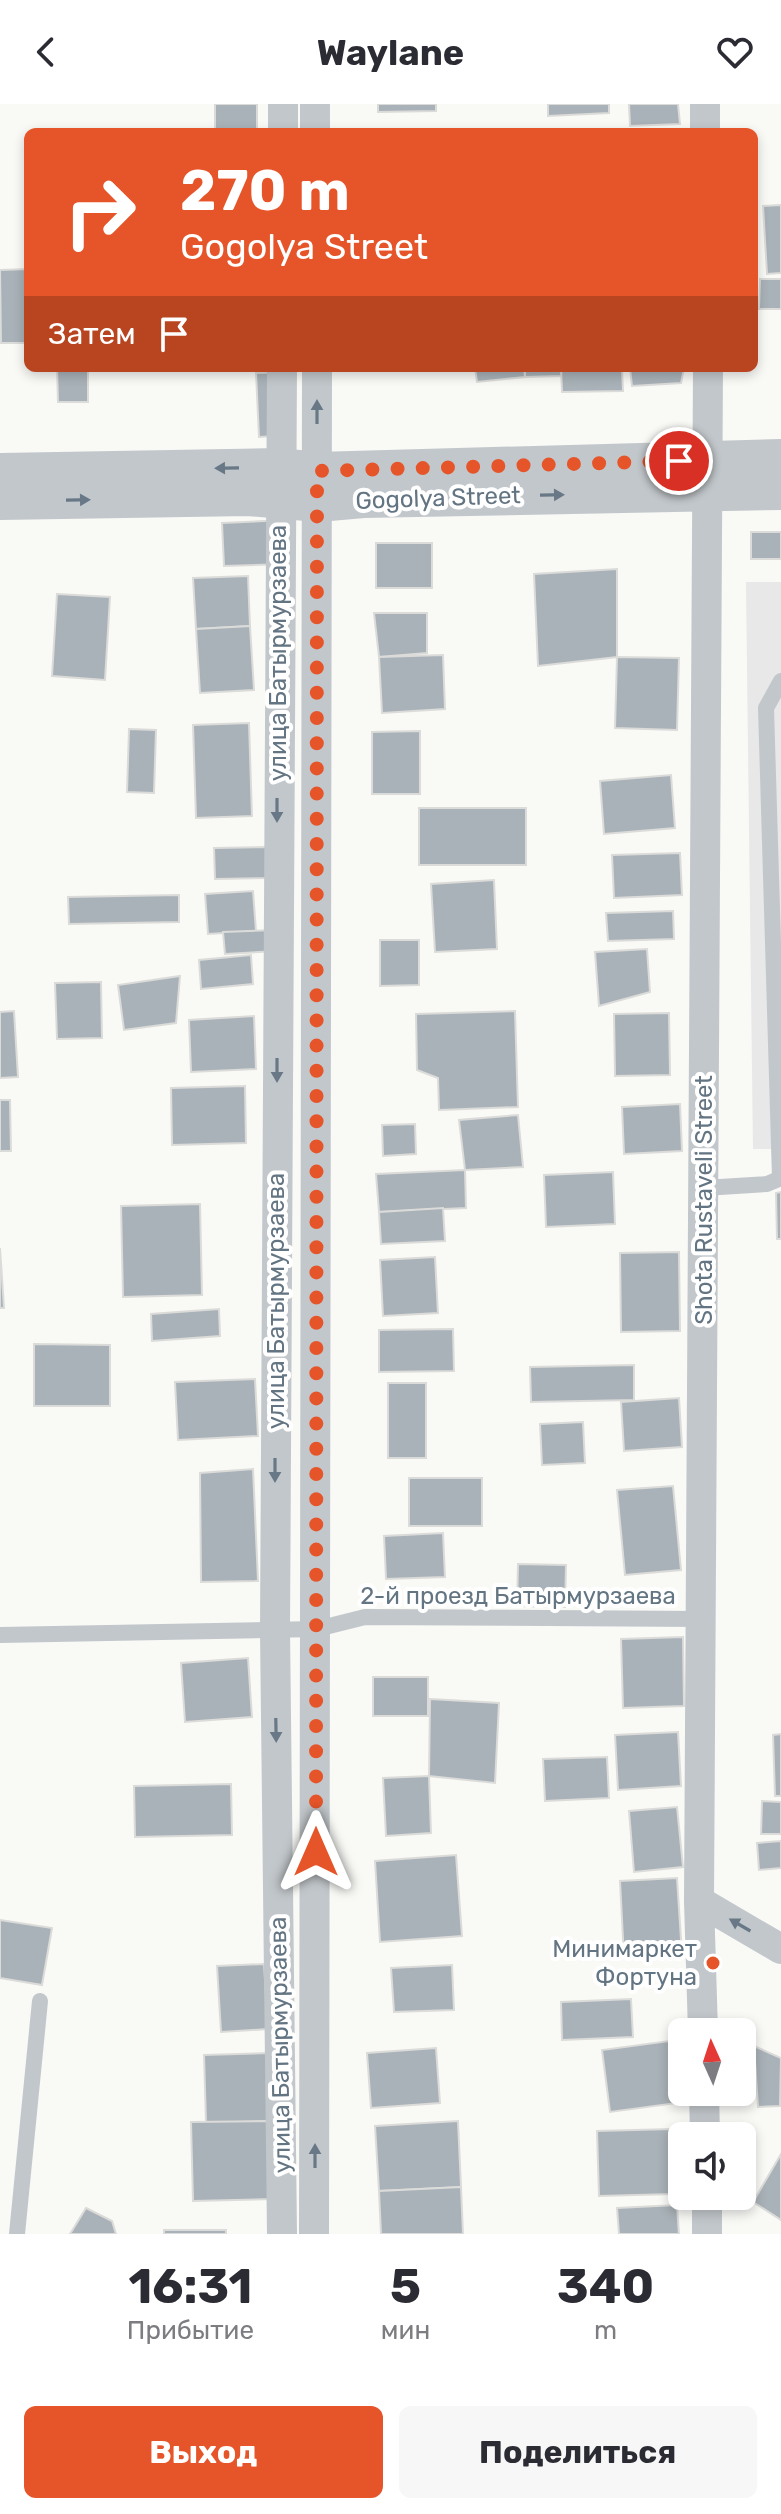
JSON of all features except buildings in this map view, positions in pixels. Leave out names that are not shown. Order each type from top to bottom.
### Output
[{"type":"street","points":[[283,104],[283,128]]},
{"type":"street","points":[[315,104],[315,128]]},
{"type":"street","points":[[705,104],[705,128]]},
{"type":"street","name":"улица Батырмурзаева","points":[[282,372],[275,1630],[282,2234]]},
{"type":"street","name":"улица Батырмурзаева","points":[[314,2234],[317,372]]},
{"type":"street","name":"Shota Rustaveli Street","points":[[703,2018],[699,1901],[708,372]]},
{"type":"street","name":"Gogolya Street","points":[[0,472],[279,484],[318,487],[363,499],[709,476],[781,458]]},
{"type":"street","name":"Gogolya Street","points":[[709,476],[781,491]]},
{"type":"street","name":"Gogolya Street","points":[[0,501],[248,497],[279,484]]},
{"type":"street","points":[[699,1901],[781,1949]]},
{"type":"street","points":[[707,2210],[707,2234]]},
{"type":"lane","points":[[704,1188],[767,1184],[781,1178],[766,708],[781,681]]},
{"type":"lane","name":"2-й проезд Батырмурзаева","points":[[0,1635],[317,1629],[365,1617],[701,1619]]},
{"type":"lane","points":[[17,2234],[40,2001]]},
{"type":"shaded area","points":[[746,582],[781,582],[781,1149],[753,1149]]},
{"type":"place","name":"Минимаркет Фортуна","points":[[713,1963]]},
{"type":"route","points":[[316,1852],[317,471],[679,461]]}]
